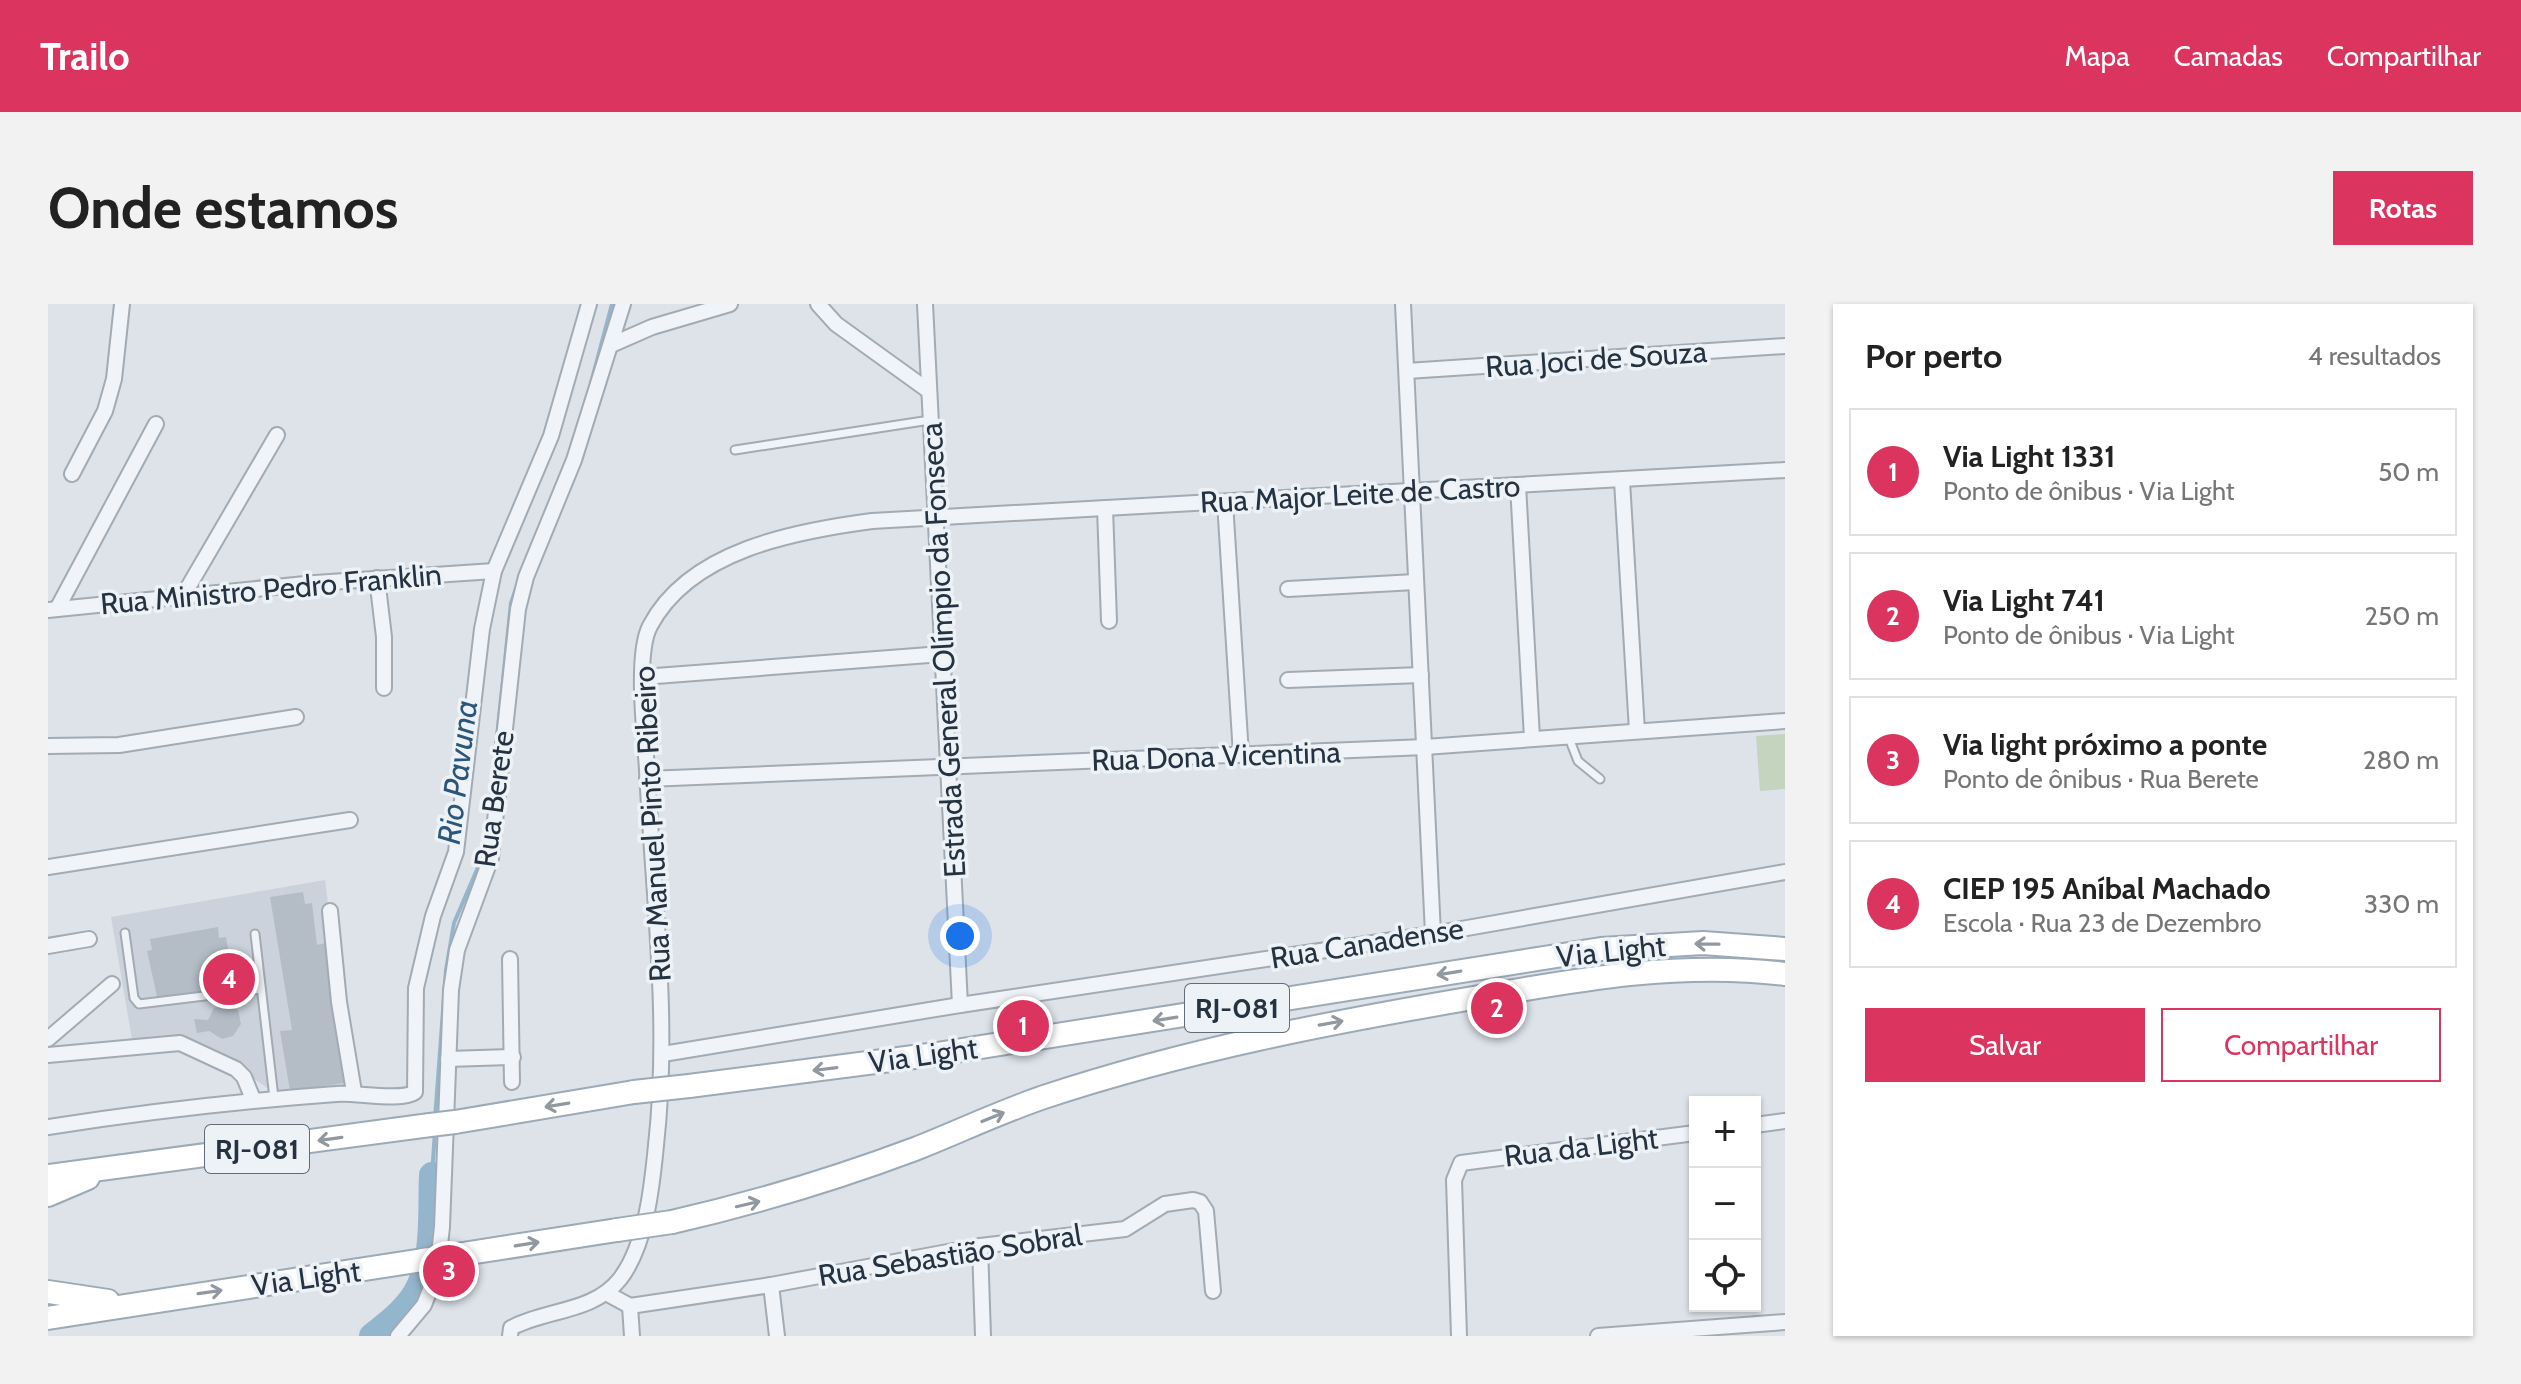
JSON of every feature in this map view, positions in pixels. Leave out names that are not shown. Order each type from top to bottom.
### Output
[{"type":"main road","name":"Via Light","points":[[48,1176],[408,1129],[634,1092],[937,1054],[1601,949],[1703,943],[1785,949]]},
{"type":"main road","name":"Via Light","points":[[133,1304],[672,1222],[774,1198],[914,1149],[1041,1098],[1163,1061],[1291,1029],[1595,976],[1711,970],[1785,974]]},
{"type":"main road","name":"RJ-081","points":[[48,1195],[107,1169]]},
{"type":"main road","points":[[48,1292],[133,1304]]},
{"type":"main road","name":"RJ-081","points":[[48,1318],[133,1304]]},
{"type":"street","points":[[72,474],[105,411],[114,379],[122,304]]},
{"type":"street","name":"Rua Berete","points":[[354,1092],[398,1096],[415,1092],[416,988],[430,928],[456,852],[482,629],[494,571],[551,436],[589,304]]},
{"type":"street","name":"Rua Berete","points":[[398,1336],[424,1305],[437,1272],[457,950],[491,858],[518,609],[526,577],[574,460],[623,304]]},
{"type":"street","points":[[611,345],[652,327],[730,304]]},
{"type":"street","name":"Estrada General Olímpio da Fonseca","points":[[818,304],[846,332],[929,391]]},
{"type":"street","name":"Estrada General Olímpio da Fonseca","points":[[925,304],[942,654],[951,766],[960,1005]]},
{"type":"street","points":[[1403,304],[1433,934]]},
{"type":"street","name":"Rua Joci de Souza","points":[[1407,371],[1785,346]]},
{"type":"street","points":[[53,610],[156,424]]},
{"type":"street","points":[[183,596],[277,435]]},
{"type":"street","name":"Rua Major Leite de Castro","points":[[936,518],[1785,470]]},
{"type":"street","points":[[1622,481],[1637,731]]},
{"type":"street","points":[[1518,485],[1532,738]]},
{"type":"street","points":[[1225,502],[1241,755]]},
{"type":"street","points":[[1105,508],[1109,621]]},
{"type":"street","name":"Rua Manuel Pinto Ribeiro","points":[[606,1293],[628,1266],[648,1198],[663,1054],[647,779],[644,640],[657,615],[675,592],[716,564],[795,533],[872,521],[936,518]]},
{"type":"street","name":"Rua Ministro Pedro Franklin","points":[[53,610],[377,578],[494,571]]},
{"type":"street","points":[[377,578],[384,637],[384,688]]},
{"type":"street","points":[[1288,589],[1415,582]]},
{"type":"street","points":[[643,677],[942,654]]},
{"type":"street","points":[[1288,680],[1421,675]]},
{"type":"street","points":[[48,746],[119,745],[296,717]]},
{"type":"street","name":"Rua Dona Vicentina","points":[[647,779],[1425,747],[1785,721]]},
{"type":"street","points":[[48,867],[350,820]]},
{"type":"street","name":"Rua Canadense","points":[[663,1054],[960,1005],[1433,934],[1785,872]]},
{"type":"street","points":[[48,1127],[253,1099],[354,1092],[330,911]]},
{"type":"street","points":[[48,946],[89,939]]},
{"type":"street","points":[[510,959],[512,1082]]},
{"type":"street","points":[[48,1039],[112,984]]},
{"type":"street","points":[[48,1055],[180,1043],[236,1069],[244,1077],[253,1099]]},
{"type":"street","points":[[448,1059],[513,1057]]},
{"type":"street","points":[[1761,1124],[1785,1121]]},
{"type":"street","name":"Rua da Light","points":[[1459,1336],[1454,1180],[1458,1167],[1466,1161],[1689,1134]]},
{"type":"street","name":"Rua Sebastião Sobral","points":[[630,1306],[771,1285],[980,1246],[1125,1229],[1160,1206],[1193,1200],[1200,1202],[1206,1211],[1213,1291]]},
{"type":"street","points":[[980,1246],[983,1336]]},
{"type":"street","points":[[771,1285],[777,1336]]},
{"type":"street","points":[[510,1336],[511,1328],[525,1321],[580,1306],[606,1293],[630,1306],[632,1336]]},
{"type":"street","points":[[1598,1336],[1785,1322]]},
{"type":"lane","points":[[735,450],[930,420]]},
{"type":"lane","points":[[1569,735],[1578,761],[1600,779]]},
{"type":"lane","points":[[125,933],[134,998],[139,1004],[261,989]]},
{"type":"lane","points":[[255,934],[274,1098]]},
{"type":"shaded area","points":[[325,880],[351,1088],[279,1096],[225,1059],[181,1041],[133,1045],[111,917]]},
{"type":"green space","points":[[1785,734],[1785,789],[1760,791],[1756,736]]},
{"type":"building","points":[[303,892],[305,904],[312,903],[317,945],[325,943],[344,1083],[290,1091],[280,1031],[292,1030],[270,897]]},
{"type":"building","points":[[218,927],[219,938],[226,937],[235,988],[158,1001],[147,951],[152,950],[150,939]]},
{"type":"building","points":[[228,1004],[238,1010],[241,1024],[233,1036],[222,1039],[209,1031],[197,1033],[194,1019],[208,1020],[214,1008]]},
{"type":"waterway","name":"Rio Pavuna","points":[[591,383],[612,304]]},
{"type":"waterway","name":"Rio Pavuna","points":[[489,814],[511,603],[525,563]]},
{"type":"waterway","name":"Rio Pavuna","points":[[435,1119],[446,970],[454,923],[485,851]]},
{"type":"waterway","name":"Rio Pavuna","points":[[432,1175],[435,1131]]},
{"type":"waterway","name":"Rio Pavuna","points":[[372,1336],[405,1307],[422,1278],[430,1244],[432,1175]]},
{"type":"place","name":"CIEP 195 Aníbal Machado","points":[[229,979]]},
{"type":"place","name":"Via Light 741","points":[[1497,1008]]},
{"type":"place","name":"Via Light 1331","points":[[1023,1026]]},
{"type":"place","name":"Via light próximo a ponte","points":[[449,1271]]}]
